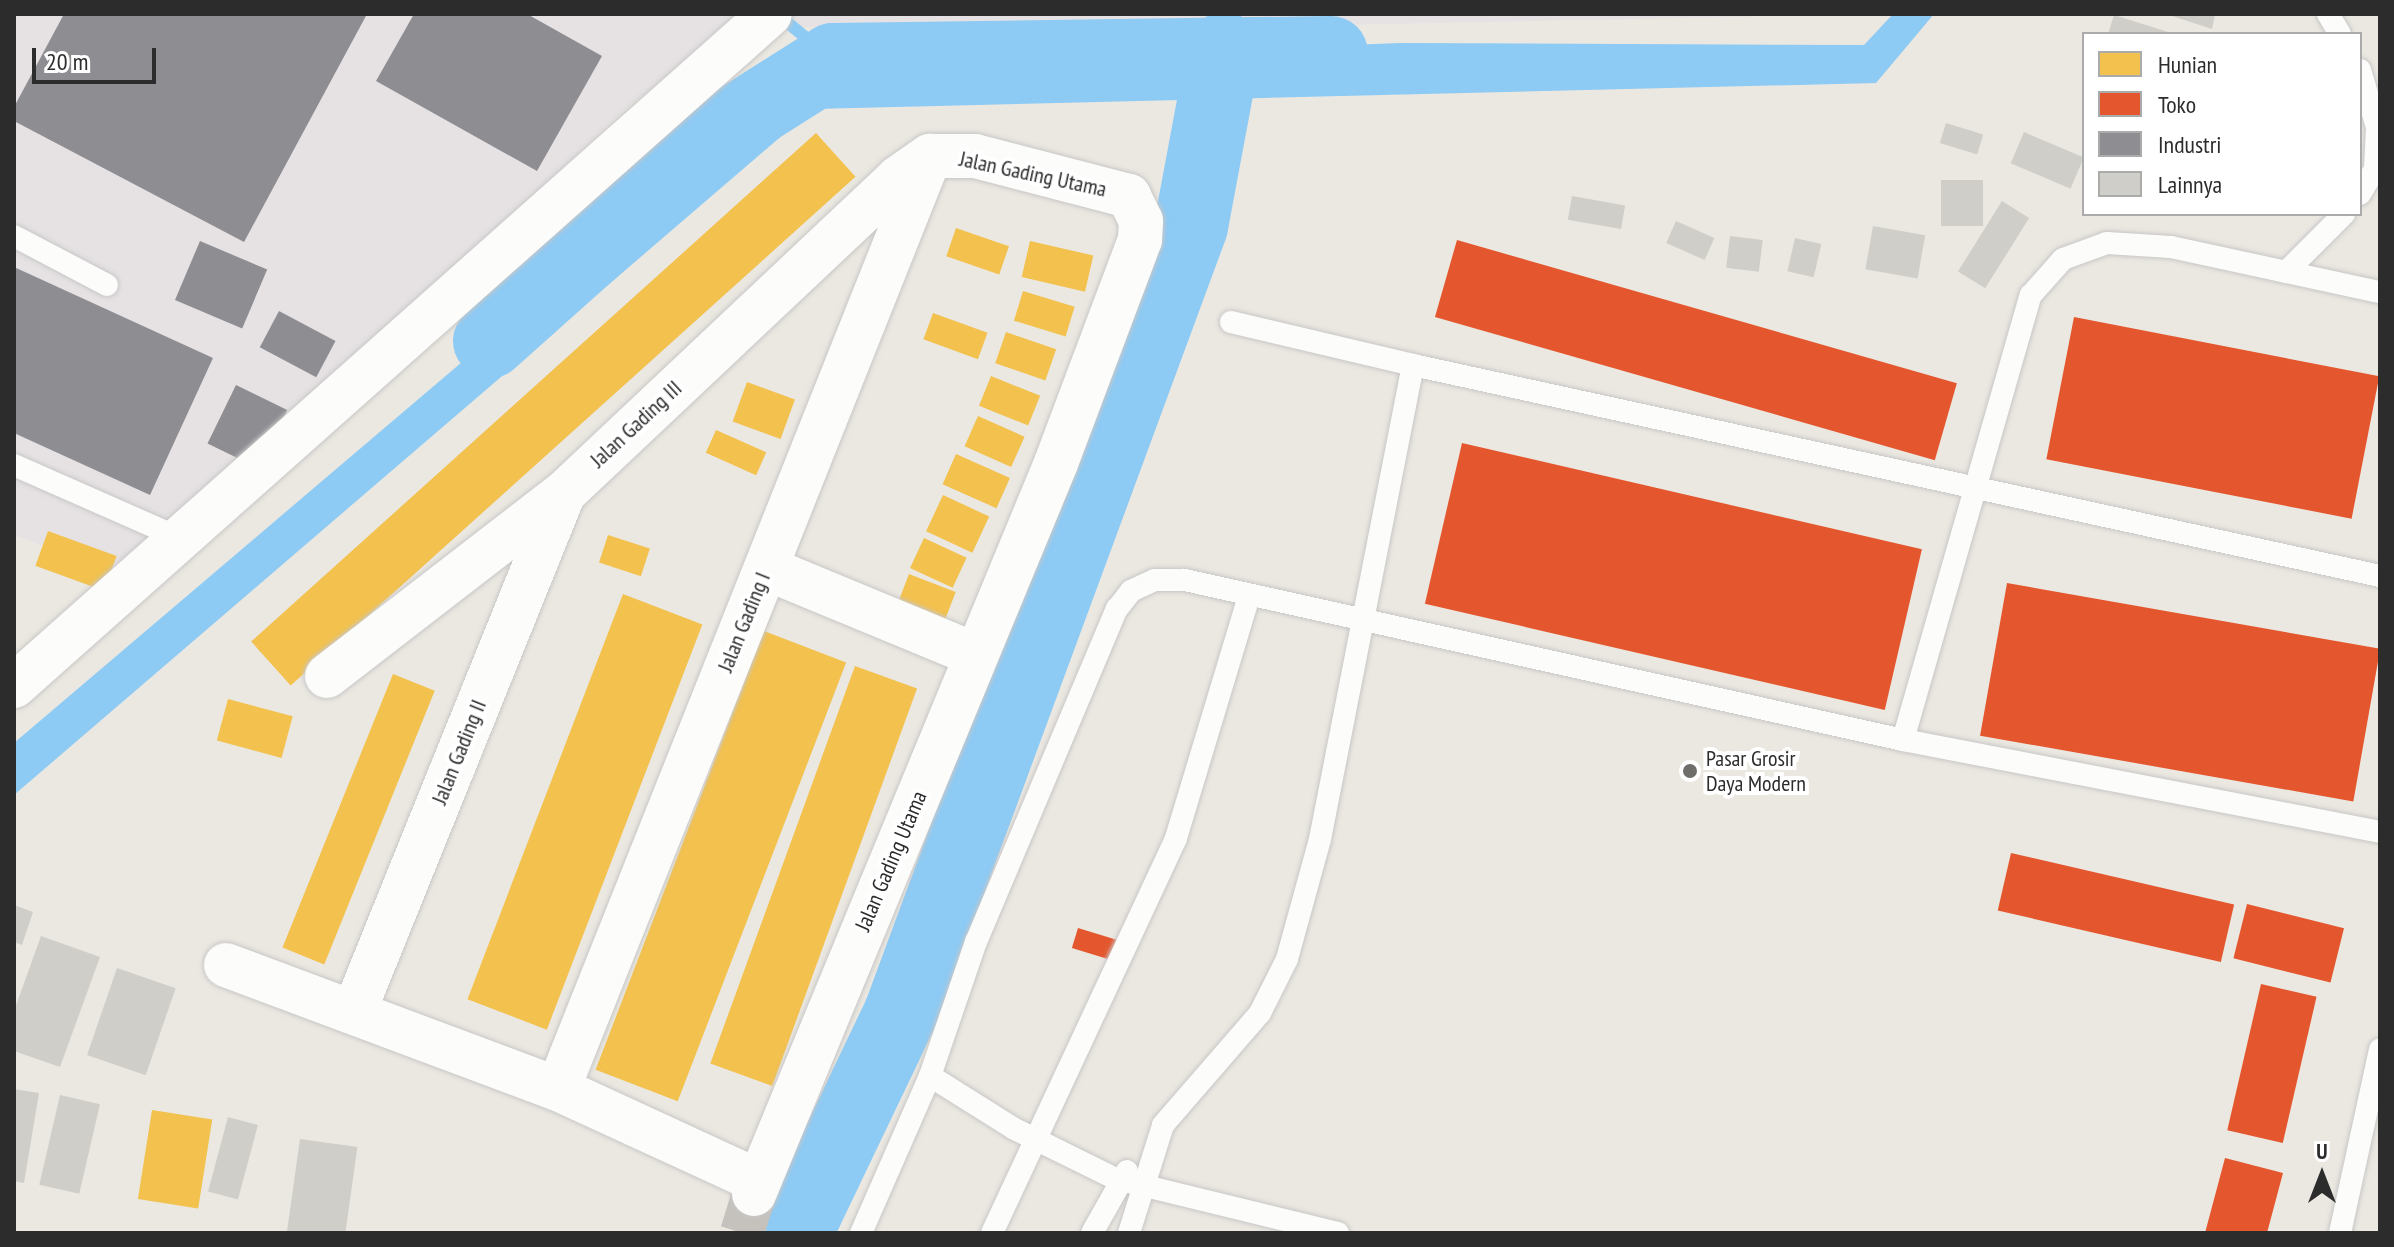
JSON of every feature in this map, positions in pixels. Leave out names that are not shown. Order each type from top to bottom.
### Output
[{"type":"street","points":[[14,686],[177,537],[769,15]]},
{"type":"street","name":"Jalan Gading III","points":[[327,676],[564,493],[898,178],[930,156]]},
{"type":"street","name":"Jalan Gading I","points":[[558,1089],[930,156]]},
{"type":"street","name":"Jalan Gading Utama","points":[[226,965],[558,1089],[756,1188],[976,655],[1134,259],[1141,221],[1129,196],[1095,183],[975,156],[930,156]]},
{"type":"street","name":"Jalan Gading II","points":[[354,1012],[564,493]]},
{"type":"street","points":[[766,568],[976,655]]},
{"type":"lane","points":[[2328,14],[2339,32]]},
{"type":"lane","points":[[2362,77],[2377,127],[2375,169],[2362,191]]},
{"type":"lane","points":[[2286,272],[2342,216]]},
{"type":"lane","points":[[14,236],[107,285]]},
{"type":"lane","points":[[1903,740],[2031,295],[2063,259],[2107,243],[2171,247],[2380,292]]},
{"type":"lane","points":[[1231,322],[1413,365],[1975,483],[2380,576]]},
{"type":"lane","points":[[1129,1233],[1147,1157],[1163,1125],[1260,1013],[1287,959],[1320,839],[1413,365]]},
{"type":"lane","points":[[14,465],[177,537]]},
{"type":"lane","points":[[861,1233],[930,1076],[976,942],[1117,609],[1131,591],[1155,580],[1185,580],[1248,599],[1363,620],[1903,740],[2380,832]]},
{"type":"lane","points":[[992,1233],[1040,1143],[1176,838],[1248,599]]},
{"type":"lane","points":[[2340,1233],[2380,1049]]},
{"type":"lane","points":[[930,1076],[1040,1143],[1116,1179],[1142,1188],[1338,1233]]},
{"type":"lane","points":[[1092,1233],[1116,1179],[1147,1157]]},
{"type":"shaded area","points":[[14,14],[1876,14],[1045,31],[727,26],[612,120],[481,246],[111,572],[14,535]]},
{"type":"water","points":[[1893,14],[1934,14],[1876,83],[813,109],[14,795],[14,743],[810,66],[1401,43],[1864,45]]},
{"type":"building: Hunian","points":[[816,133],[855,177],[291,685],[251,642]]},
{"type":"building: Hunian","points":[[956,228],[1009,246],[999,275],[946,256]]},
{"type":"building: Hunian","points":[[1030,241],[1093,256],[1085,292],[1022,277]]},
{"type":"building: Hunian","points":[[1023,291],[1075,307],[1066,336],[1014,321]]},
{"type":"building: Hunian","points":[[933,313],[988,333],[978,359],[923,339]]},
{"type":"building: Hunian","points":[[1006,332],[1056,349],[1045,380],[995,363]]},
{"type":"building: Hunian","points":[[991,376],[1040,396],[1028,426],[979,406]]},
{"type":"building: Hunian","points":[[747,382],[795,399],[781,439],[733,421]]},
{"type":"building: Hunian","points":[[978,416],[1025,437],[1011,467],[965,446]]},
{"type":"building: Hunian","points":[[716,430],[766,452],[756,475],[706,453]]},
{"type":"building: Hunian","points":[[956,454],[1010,478],[996,508],[943,484]]},
{"type":"building: Hunian","points":[[943,495],[989,517],[972,553],[926,531]]},
{"type":"building: Hunian","points":[[48,531],[117,556],[104,591],[35,566]]},
{"type":"building: Hunian","points":[[608,535],[650,549],[641,576],[599,563]]},
{"type":"building: Hunian","points":[[924,538],[967,558],[953,588],[910,568]]},
{"type":"building: Hunian","points":[[909,574],[956,592],[939,636],[892,618]]},
{"type":"building: Hunian","points":[[623,594],[702,624],[547,1030],[467,999]]},
{"type":"building: Hunian","points":[[764,631],[846,663],[678,1101],[596,1070]]},
{"type":"building: Hunian","points":[[855,666],[917,689],[772,1086],[710,1063]]},
{"type":"building: Hunian","points":[[393,674],[435,691],[324,964],[282,948]]},
{"type":"building: Hunian","points":[[228,699],[293,716],[282,758],[217,741]]},
{"type":"building: Hunian","points":[[152,1110],[212,1120],[198,1208],[138,1199]]},
{"type":"building: Toko","points":[[1457,240],[1957,383],[1935,460],[1435,317]]},
{"type":"building: Toko","points":[[2074,317],[2379,376],[2352,519],[2046,459]]},
{"type":"building: Toko","points":[[1462,443],[1922,549],[1885,710],[1425,604]]},
{"type":"building: Toko","points":[[2007,583],[2380,649],[2353,801],[1980,736]]},
{"type":"building: Toko","points":[[2011,853],[2234,905],[2221,962],[1998,910]]},
{"type":"building: Toko","points":[[2247,904],[2344,928],[2330,983],[2233,958]]},
{"type":"building: Toko","points":[[1078,928],[1123,942],[1117,962],[1072,948]]},
{"type":"building: Toko","points":[[2261,984],[2317,997],[2283,1143],[2227,1130]]},
{"type":"building: Toko","points":[[2225,1158],[2283,1173],[2267,1233],[2205,1233]]},
{"type":"building: Industri","points":[[64,14],[367,14],[244,242],[14,121],[14,107]]},
{"type":"building: Industri","points":[[414,14],[527,14],[602,56],[537,171],[376,81]]},
{"type":"building: Industri","points":[[200,241],[267,270],[242,328],[175,300]]},
{"type":"building: Industri","points":[[14,267],[213,358],[150,495],[14,433]]},
{"type":"building: Industri","points":[[279,311],[336,341],[316,377],[260,347]]},
{"type":"building: Industri","points":[[236,385],[287,410],[259,468],[208,443]]},
{"type":"building: Lainnya","points":[[2166,14],[2215,14],[2212,29]]},
{"type":"building: Lainnya","points":[[2114,15],[2168,32],[2109,32]]},
{"type":"building: Lainnya","points":[[1946,123],[1983,134],[1977,154],[1940,143]]},
{"type":"building: Lainnya","points":[[2024,132],[2082,157],[2071,189],[2011,163]]},
{"type":"building: Lainnya","points":[[1941,180],[1983,180],[1983,226],[1941,226]]},
{"type":"building: Lainnya","points":[[1572,196],[1625,205],[1621,229],[1568,220]]},
{"type":"building: Lainnya","points":[[2002,201],[2029,218],[1985,288],[1958,271]]},
{"type":"building: Lainnya","points":[[1676,221],[1714,238],[1705,260],[1666,243]]},
{"type":"building: Lainnya","points":[[1873,226],[1925,235],[1918,279],[1865,269]]},
{"type":"building: Lainnya","points":[[1730,236],[1763,240],[1759,272],[1726,268]]},
{"type":"building: Lainnya","points":[[1795,238],[1821,244],[1814,277],[1787,271]]},
{"type":"building: Lainnya","points":[[14,905],[33,912],[22,945],[14,942]]},
{"type":"building: Lainnya","points":[[41,936],[100,957],[60,1067],[14,1051],[14,1011]]},
{"type":"building: Lainnya","points":[[117,968],[176,988],[146,1075],[87,1055]]},
{"type":"building: Lainnya","points":[[14,1089],[39,1093],[24,1183],[14,1181]]},
{"type":"building: Lainnya","points":[[60,1095],[100,1104],[79,1194],[39,1185]]},
{"type":"building: Lainnya","points":[[228,1117],[258,1125],[238,1199],[208,1191]]},
{"type":"building: Lainnya","points":[[300,1139],[357,1147],[345,1233],[287,1233]]},
{"type":"waterway","points":[[777,14],[833,60]]},
{"type":"waterway","points":[[780,1233],[806,1211],[900,1015],[1191,226],[1224,49]]},
{"type":"waterway","points":[[490,341],[735,122],[833,60],[1331,53]]},
{"type":"tunnel","points":[[742,1233],[754,1194]]},
{"type":"place","name":"Pasar Grosir Daya Modern","points":[[1690,771]]}]
